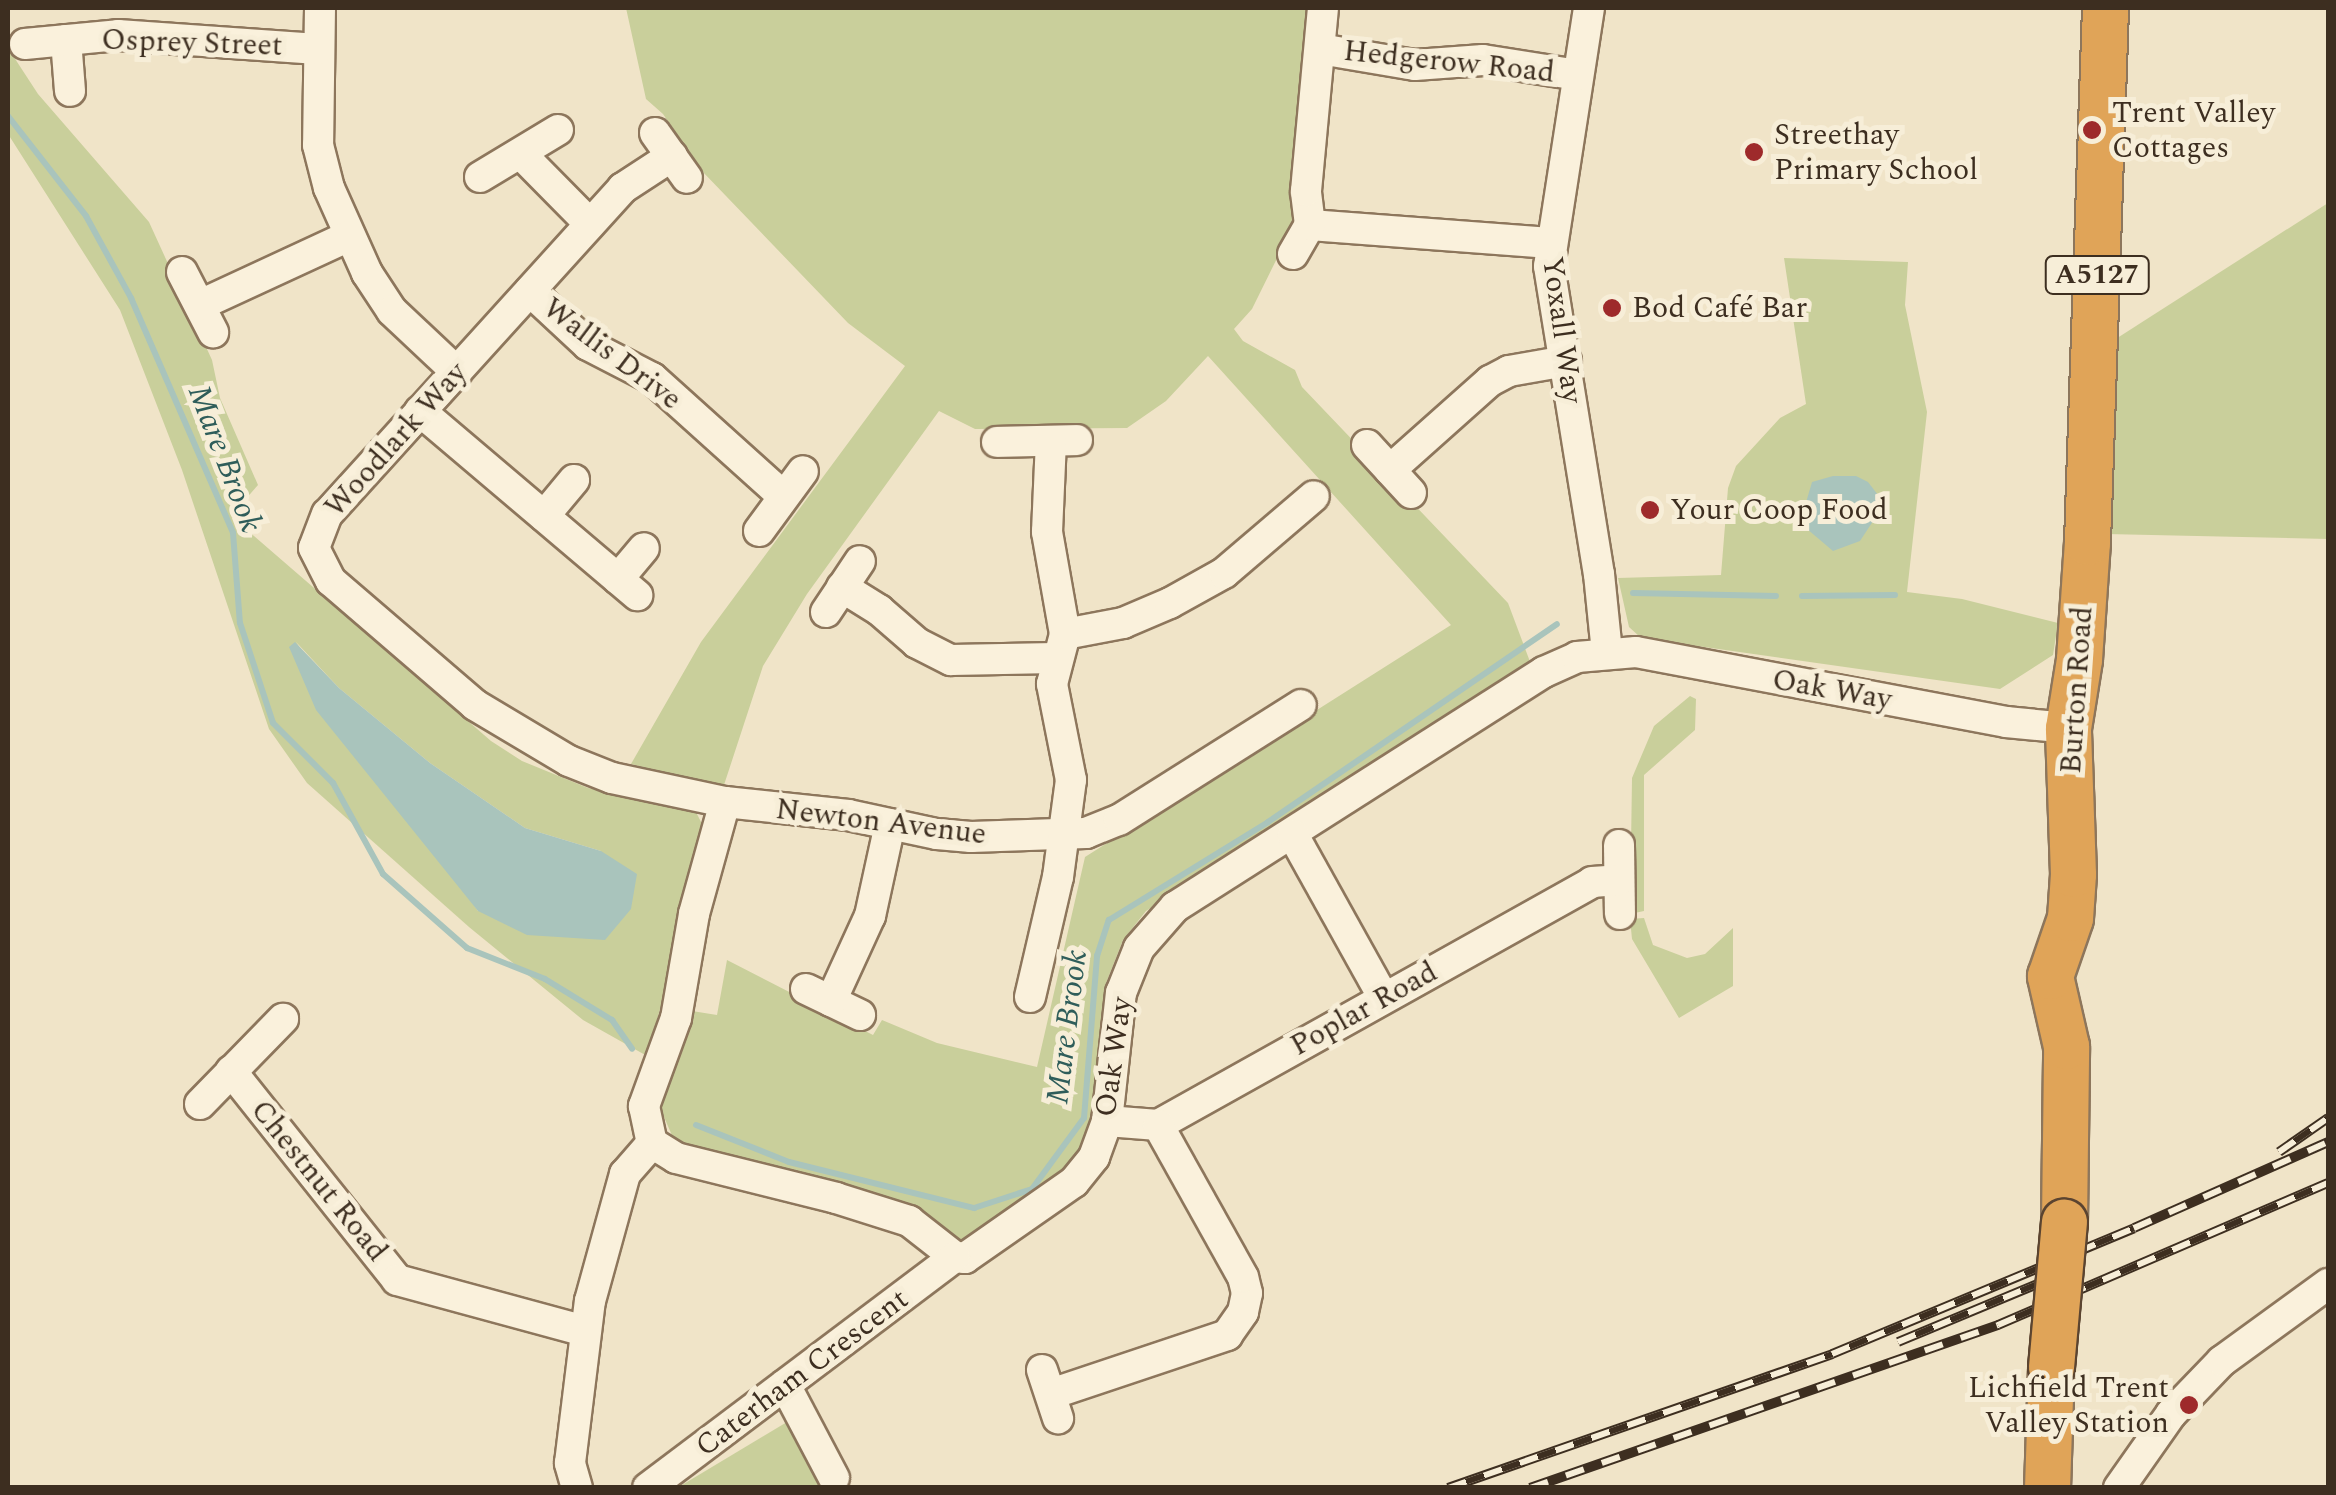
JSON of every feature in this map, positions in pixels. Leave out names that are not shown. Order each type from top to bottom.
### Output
[{"type":"highway","name":"Burton Road","points":[[2047,1488],[2064,1222],[2066,1046],[2050,976],[2070,918],[2074,874],[2068,728],[2079,659],[2088,542],[2105,8]]},
{"type":"street","points":[[320,8],[318,145],[349,236],[392,310],[456,372]]},
{"type":"street","points":[[1293,254],[1310,225],[1306,191],[1323,8]]},
{"type":"street","name":"Yoxall Way","points":[[1589,8],[1549,266],[1607,653]]},
{"type":"street","name":"Osprey Street","points":[[25,44],[66,40],[117,21],[318,49]]},
{"type":"street","name":"Osprey Street","points":[[66,40],[70,91]]},
{"type":"street","name":"Hedgerow Road","points":[[1320,49],[1415,65],[1483,60],[1578,75]]},
{"type":"street","points":[[480,176],[558,130]]},
{"type":"street","points":[[522,154],[590,224]]},
{"type":"street","name":"Woodlark Way","points":[[671,156],[623,188],[590,224],[327,514],[314,548],[331,581],[475,704],[523,736],[612,778],[726,802]]},
{"type":"street","points":[[1310,225],[1550,243]]},
{"type":"street","points":[[182,272],[206,318],[349,236]]},
{"type":"street","name":"Wallis Drive","points":[[530,291],[588,344],[652,378],[784,496]]},
{"type":"street","points":[[1390,470],[1490,381],[1509,371],[1566,361]]},
{"type":"street","points":[[420,411],[628,587],[644,548]]},
{"type":"street","points":[[997,442],[1064,441],[1047,532],[1060,646],[1052,684],[1071,780],[1064,836],[1030,997]]},
{"type":"street","points":[[1366,445],[1411,494]]},
{"type":"street","points":[[759,531],[804,471]]},
{"type":"street","points":[[544,516],[574,480]]},
{"type":"street","points":[[860,561],[834,599],[879,610],[917,643],[951,660],[1060,646],[1170,603],[1224,573],[1314,496]]},
{"type":"street","name":"Oak Way","points":[[955,1257],[974,1255],[1074,1182],[1094,1157],[1107,1122],[1120,993],[1139,948],[1175,907],[1544,672],[1577,657],[1636,652],[2006,722],[2068,728]]},
{"type":"street","name":"Newton Avenue","points":[[726,802],[972,837],[1064,836],[1119,820],[1300,704]]},
{"type":"street","points":[[726,802],[694,914],[676,1018],[644,1106],[652,1143],[676,1158],[836,1198],[909,1221],[955,1257]]},
{"type":"street","points":[[860,1015],[818,995],[870,916],[890,824]]},
{"type":"street","points":[[1293,835],[1383,998]]},
{"type":"street","points":[[1619,845],[1620,914]]},
{"type":"street","name":"Poplar Road","points":[[1158,1125],[1592,882],[1619,880]]},
{"type":"street","name":"Chestnut Road","points":[[200,1104],[283,1019]]},
{"type":"street","name":"Chestnut Road","points":[[231,1071],[397,1280],[585,1331]]},
{"type":"street","points":[[1051,1394],[1226,1335],[1243,1312],[1247,1293],[1243,1277],[1158,1125],[1107,1122]]},
{"type":"street","points":[[577,1488],[570,1463],[585,1331],[625,1174],[652,1143]]},
{"type":"street","name":"Caterham Crescent","points":[[648,1488],[955,1257]]},
{"type":"street","points":[[2120,1488],[2171,1414],[2222,1361],[2328,1284]]},
{"type":"street","points":[[785,1385],[834,1478]]},
{"type":"green space","points":[[626,8],[1312,8],[1296,220],[1252,309],[1234,329],[1243,341],[1295,370],[1302,387],[1508,603],[1532,667],[1146,911],[1123,940],[1106,983],[1092,1124],[1084,1148],[1072,1165],[971,1239],[956,1239],[915,1206],[677,1147],[661,1110],[692,1011],[717,1015],[727,960],[873,1035],[882,1020],[937,1043],[1037,1067],[1085,857],[1451,625],[1208,356],[1166,401],[1127,428],[975,429],[939,411],[807,594],[763,666],[723,788],[631,764],[701,642],[905,366],[848,323],[701,170],[663,114],[646,99]]},
{"type":"green space","points":[[8,48],[38,94],[149,222],[212,360],[220,398],[258,485],[231,516],[491,741],[522,761],[588,788],[695,810],[702,824],[675,955],[647,1056],[583,1020],[469,927],[307,783],[269,729],[182,470],[120,310],[8,134]],"holes":[[[296,642],[339,688],[430,763],[525,828],[601,851],[478,911]]]},
{"type":"green space","points":[[2328,203],[2328,539],[2106,534],[2111,342]]},
{"type":"green space","points":[[1784,258],[1908,262],[1905,305],[1927,412],[1907,592],[1962,599],[2058,623],[2053,655],[2000,689],[1669,642],[1640,637],[1629,627],[1618,578],[1721,575],[1728,488],[1736,466],[1780,418],[1806,404]]},
{"type":"green space","points":[[1690,696],[1696,699],[1695,730],[1644,775],[1644,911],[1630,914],[1632,778],[1654,726]]},
{"type":"green space","points":[[1644,918],[1653,945],[1687,958],[1705,954],[1733,928],[1733,986],[1679,1018],[1632,939],[1630,919]]},
{"type":"green space","points":[[792,1419],[830,1488],[677,1488]]},
{"type":"water","points":[[1833,476],[1856,476],[1868,482],[1878,495],[1879,512],[1860,541],[1833,551],[1800,523],[1812,482]]},
{"type":"water","points":[[295,642],[339,688],[430,763],[525,828],[601,851],[637,874],[631,909],[605,940],[527,935],[478,911],[316,710],[289,647]]},
{"type":"waterway","name":"Mare Brook","points":[[8,116],[86,216],[131,298],[233,533],[240,623],[273,723],[333,783],[383,874],[467,948],[545,979],[612,1020],[632,1049]]},
{"type":"waterway","name":"Mare Brook","points":[[1633,593],[1776,596]]},
{"type":"waterway","name":"Mare Brook","points":[[1802,596],[1895,595]]},
{"type":"waterway","name":"Mare Brook","points":[[696,1125],[789,1162],[974,1208],[1032,1189],[1084,1118],[1097,956],[1109,920],[1268,822],[1557,624]]},
{"type":"railway","points":[[2279,1152],[2328,1118]]},
{"type":"railway","points":[[1448,1488],[1832,1354],[2328,1142]]},
{"type":"railway","points":[[1530,1488],[1998,1325],[2328,1183]]},
{"type":"railway","points":[[1898,1342],[2078,1267]]},
{"type":"place","name":"Trent Valley Cottages","points":[[2092,130]]},
{"type":"place","name":"Streethay Primary School","points":[[1754,152]]},
{"type":"place","name":"Bod Café Bar","points":[[1612,308]]},
{"type":"place","name":"Your Coop Food","points":[[1650,510]]},
{"type":"place","name":"Lichfield Trent Valley Station","points":[[2189,1405]]}]
